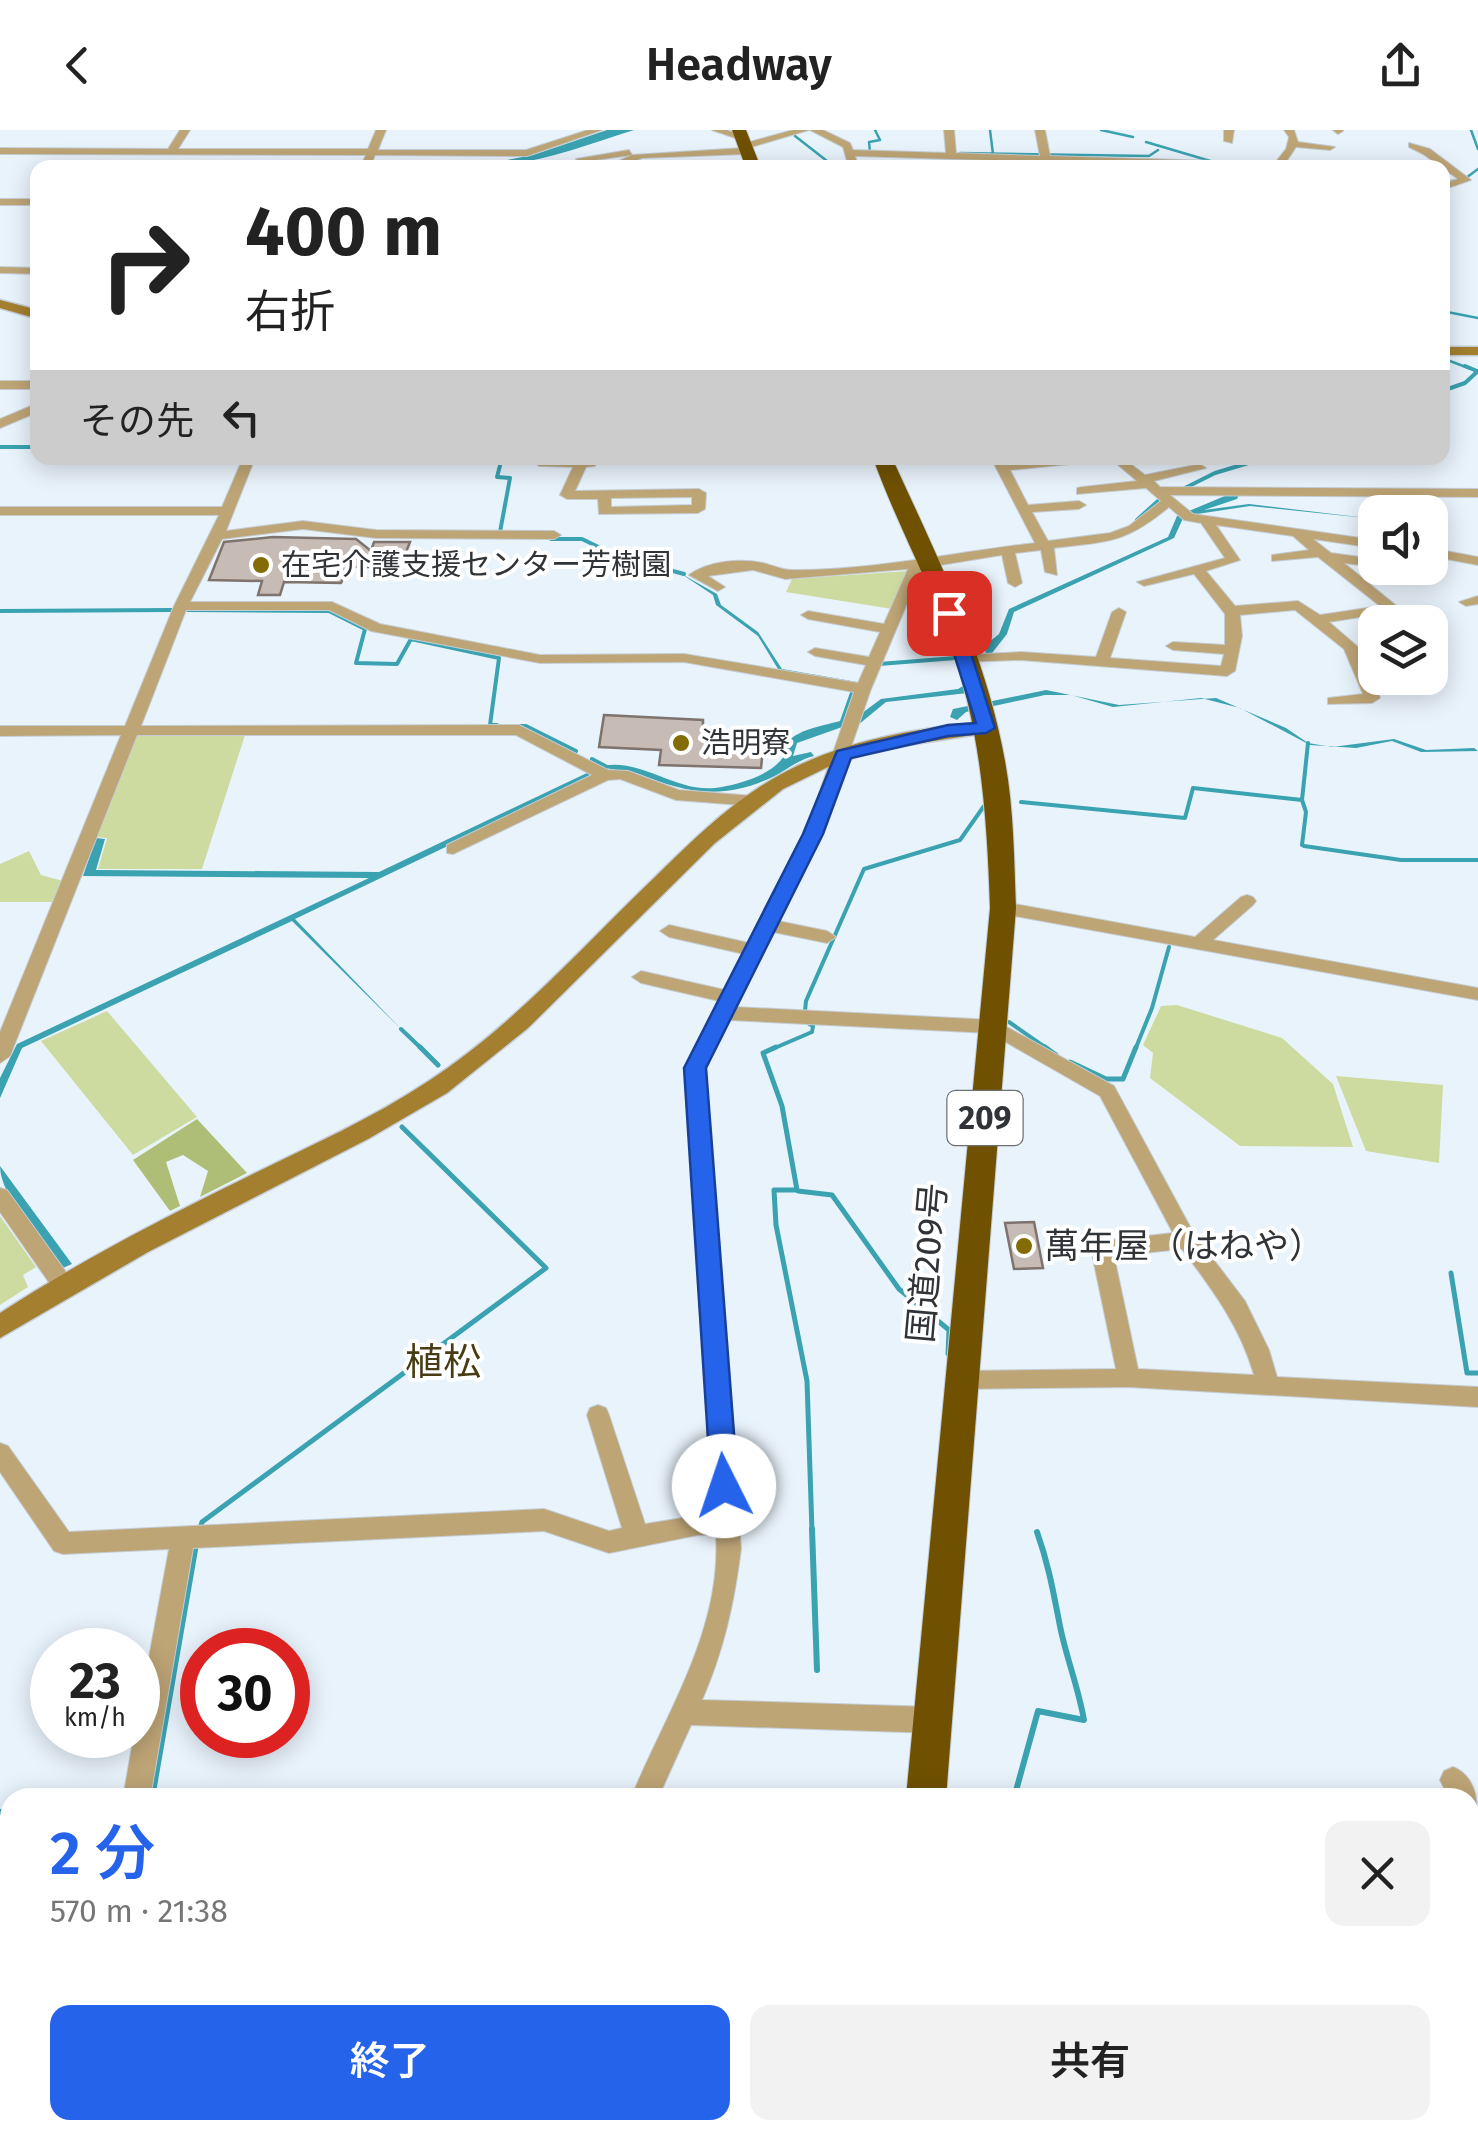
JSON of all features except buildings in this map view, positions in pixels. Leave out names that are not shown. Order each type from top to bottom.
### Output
[{"type":"highway","name":"国道209号","points":[[885,465],[966,659],[986,728],[1000,815],[1003,908],[927,1788]]},
{"type":"street","points":[[171,152],[185,130]]},
{"type":"street","points":[[369,160],[381,130]]},
{"type":"street","points":[[0,151],[527,153],[597,130]]},
{"type":"street","points":[[717,130],[743,141]]},
{"type":"street","points":[[582,159],[619,152],[663,154],[804,130]]},
{"type":"street","points":[[815,130],[840,140],[852,153],[853,160]]},
{"type":"street","points":[[949,130],[951,155]]},
{"type":"street","points":[[1040,130],[1046,157]]},
{"type":"street","points":[[1281,160],[1292,144],[1289,130]]},
{"type":"street","points":[[1292,144],[1330,147]]},
{"type":"street","points":[[1412,145],[1430,150],[1438,160]]},
{"type":"street","points":[[852,153],[1164,160]]},
{"type":"street","points":[[663,154],[664,160]]},
{"type":"street","points":[[628,160],[641,155]]},
{"type":"street","points":[[1450,172],[1466,180]]},
{"type":"street","points":[[1450,185],[1478,174]]},
{"type":"street","points":[[0,202],[30,202]]},
{"type":"street","points":[[0,270],[30,271]]},
{"type":"street","points":[[0,304],[30,313]]},
{"type":"street","points":[[1450,351],[1478,351]]},
{"type":"street","points":[[0,385],[30,385]]},
{"type":"street","points":[[0,424],[30,411]]},
{"type":"street","points":[[1,1051],[181,606],[217,536],[246,465]]},
{"type":"street","points":[[583,465],[567,495],[699,494],[698,509],[604,511],[605,496]]},
{"type":"street","points":[[1002,465],[1046,547],[1052,572]]},
{"type":"street","points":[[1125,465],[1189,516],[1358,541]]},
{"type":"street","points":[[718,587],[696,575],[743,566],[767,567],[785,575],[925,562],[1112,537],[1134,530],[1156,489],[1200,468]]},
{"type":"street","points":[[1024,510],[1156,489],[1478,493]]},
{"type":"street","points":[[0,511],[227,511]]},
{"type":"street","points":[[1144,582],[1233,560],[1205,519]]},
{"type":"street","points":[[217,536],[303,526],[376,534],[554,535]]},
{"type":"street","points":[[1296,532],[1392,608],[1317,620]]},
{"type":"street","points":[[1008,552],[1015,583]]},
{"type":"street","points":[[1277,558],[1324,555],[1358,560]]},
{"type":"street","points":[[1448,555],[1478,561]]},
{"type":"street","points":[[649,1788],[708,1658],[722,1603],[729,1549],[695,1068],[813,834],[862,689],[925,562]]},
{"type":"street","points":[[966,659],[1022,656],[1227,672],[1238,623],[1196,568]]},
{"type":"street","points":[[181,606],[332,606],[376,628],[540,658],[684,658],[862,689]]},
{"type":"street","points":[[1232,612],[1298,606],[1351,647],[1372,698],[1332,702]]},
{"type":"street","points":[[1101,663],[1119,612]]},
{"type":"street","points":[[808,615],[889,629]]},
{"type":"street","points":[[1173,646],[1232,650]]},
{"type":"street","points":[[815,652],[874,662]]},
{"type":"street","points":[[0,1327],[63,1285],[222,1200],[378,1125],[440,1086],[531,1009],[704,841],[778,784],[843,754],[910,738],[986,728]]},
{"type":"street","points":[[0,730],[519,730],[605,775]]},
{"type":"street","points":[[453,849],[605,775],[622,774],[676,795],[754,801]]},
{"type":"street","points":[[1199,944],[1247,901]]},
{"type":"street","points":[[1003,908],[1478,994]]},
{"type":"street","points":[[767,925],[828,937]]},
{"type":"street","points":[[669,931],[754,950]]},
{"type":"street","points":[[641,977],[724,1005],[994,1027],[1106,1091],[1187,1240],[1237,1307],[1258,1350],[1268,1386]]},
{"type":"street","points":[[0,1196],[63,1285]]},
{"type":"street","points":[[1129,1378],[1102,1249],[1187,1240]]},
{"type":"street","points":[[962,1380],[1129,1378],[1478,1398]]},
{"type":"street","points":[[598,1415],[637,1536]]},
{"type":"street","points":[[0,1453],[63,1543],[544,1520],[608,1542],[698,1524],[727,1524]]},
{"type":"street","points":[[138,1788],[183,1538]]},
{"type":"street","points":[[683,1712],[934,1720]]},
{"type":"green space","points":[[908,571],[892,609],[786,592],[792,579]]},
{"type":"green space","points":[[245,735],[202,869],[98,869],[107,838],[96,837],[137,736]]},
{"type":"green space","points":[[29,851],[41,875],[63,881],[55,902],[0,902],[0,864]]},
{"type":"green space","points":[[1177,1005],[1282,1038],[1333,1084],[1353,1147],[1240,1146],[1150,1078],[1153,1053],[1143,1045],[1161,1006]]},
{"type":"green space","points":[[107,1011],[197,1117],[133,1155],[41,1041]]},
{"type":"green space","points":[[1336,1076],[1443,1085],[1439,1163],[1366,1151]]},
{"type":"green space","points":[[197,1119],[247,1173],[200,1197],[208,1171],[183,1155],[166,1162],[180,1206],[170,1211],[133,1160]]},
{"type":"green space","points":[[0,1216],[36,1267],[23,1275],[28,1287],[0,1305]]},
{"type":"water","points":[[607,130],[634,130],[533,160],[507,160]]},
{"type":"water","points":[[1232,493],[1239,495],[1237,499],[1204,510],[1249,504],[1358,517],[1250,506],[1184,516],[1174,538],[1014,612],[1007,634],[992,653],[985,654],[1009,609],[1168,537],[1177,516]]},
{"type":"water","points":[[680,573],[717,594],[721,605],[758,632],[782,669],[857,682],[858,716],[881,699],[958,689],[966,684],[968,693],[886,702],[858,725],[797,743],[793,756],[811,752],[814,756],[766,780],[733,790],[686,789],[634,772],[606,768],[602,766],[631,767],[686,785],[724,787],[771,769],[799,733],[840,721],[853,684],[778,669],[758,636],[716,605],[713,595]]},
{"type":"water","points":[[1046,690],[1070,695],[1045,695],[966,712],[957,720],[950,717],[953,709]]},
{"type":"water","points":[[1073,695],[1119,705],[1165,702],[1113,707]]},
{"type":"water","points":[[1216,698],[1238,708],[1204,699]]},
{"type":"water","points":[[1243,710],[1286,728],[1308,743],[1326,746],[1310,745]]},
{"type":"water","points":[[1394,739],[1426,750],[1478,751],[1421,752],[1392,741],[1356,748],[1335,747]]},
{"type":"water","points":[[589,772],[594,776],[295,919],[401,1029],[292,921],[22,1048],[0,1098],[0,1078],[17,1044],[369,878],[83,876],[96,838],[105,839],[96,870],[379,872]]},
{"type":"water","points":[[0,1166],[72,1264],[63,1268],[24,1219],[7,1191]]},
{"type":"waterway","points":[[870,152],[869,142],[880,140],[875,130]]},
{"type":"waterway","points":[[990,130],[993,154]]},
{"type":"waterway","points":[[1101,130],[1133,137]]},
{"type":"waterway","points":[[1471,130],[1478,149]]},
{"type":"waterway","points":[[795,136],[826,160]]},
{"type":"waterway","points":[[1146,142],[1207,160]]},
{"type":"waterway","points":[[993,154],[1149,156],[1158,150]]},
{"type":"waterway","points":[[960,153],[993,154]]},
{"type":"waterway","points":[[1450,181],[1466,178],[1478,169]]},
{"type":"waterway","points":[[1450,313],[1478,318]]},
{"type":"waterway","points":[[1450,361],[1471,369]]},
{"type":"waterway","points":[[1465,366],[1477,371]]},
{"type":"waterway","points":[[1450,388],[1465,383],[1478,371]]},
{"type":"waterway","points":[[0,447],[30,447]]},
{"type":"waterway","points":[[500,465],[497,477],[510,478],[500,532]]},
{"type":"waterway","points":[[1185,488],[1242,465]]},
{"type":"waterway","points":[[1137,520],[1158,501]]},
{"type":"waterway","points":[[551,539],[582,539],[617,556],[684,574]]},
{"type":"waterway","points":[[0,611],[172,610]]},
{"type":"waterway","points":[[188,610],[329,611],[365,629],[356,663],[397,664],[411,639],[499,658],[490,725],[497,725]]},
{"type":"waterway","points":[[879,664],[956,658]]},
{"type":"waterway","points":[[518,726],[526,726],[576,751]]},
{"type":"waterway","points":[[1302,800],[1308,743]]},
{"type":"waterway","points":[[592,759],[607,767]]},
{"type":"waterway","points":[[1021,802],[1185,818],[1193,788],[1302,800]]},
{"type":"waterway","points":[[1302,800],[1306,812],[1302,845]]},
{"type":"waterway","points":[[770,1050],[812,1032],[813,1026],[804,1021],[806,1001],[864,869],[960,840],[984,806]]},
{"type":"waterway","points":[[1304,846],[1401,860],[1478,860]]},
{"type":"waterway","points":[[1135,1050],[1169,947]]},
{"type":"waterway","points":[[1009,1022],[1049,1050]]},
{"type":"waterway","points":[[401,1029],[423,1050]]},
{"type":"waterway","points":[[420,1047],[423,1050]]},
{"type":"waterway","points":[[776,1047],[763,1053],[782,1106],[797,1190],[774,1190],[776,1225],[807,1381],[812,1531]]},
{"type":"waterway","points":[[1045,1047],[1056,1055]]},
{"type":"waterway","points":[[1070,1062],[1106,1079],[1123,1079],[1136,1047]]},
{"type":"waterway","points":[[423,1050],[438,1065]]},
{"type":"waterway","points":[[200,1529],[202,1522],[546,1268],[402,1127]]},
{"type":"waterway","points":[[798,1191],[832,1195],[899,1289],[949,1330],[948,1354]]},
{"type":"waterway","points":[[1451,1273],[1467,1373],[1478,1373]]},
{"type":"waterway","points":[[812,1529],[817,1670]]},
{"type":"waterway","points":[[1017,1788],[1038,1711],[1084,1720],[1037,1532]]},
{"type":"waterway","points":[[154,1788],[196,1544]]},
{"type":"place","name":"在宅介護支援センター芳樹園","points":[[261,565]]},
{"type":"place","name":"浩明寮","points":[[681,743]]},
{"type":"place","name":"萬年屋（はねや）","points":[[1024,1246]]},
{"type":"district","name":"植松","points":[[443,1362]]},
{"type":"route","points":[[724,1486],[695,1068],[813,834],[843,754],[948,730],[986,728],[949,613]]}]
